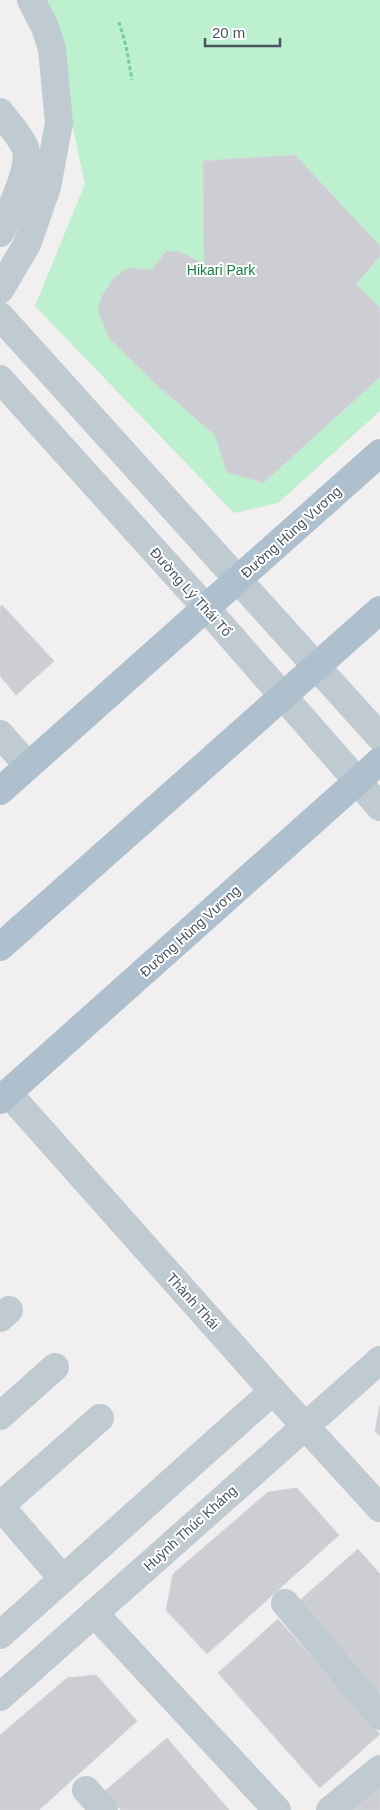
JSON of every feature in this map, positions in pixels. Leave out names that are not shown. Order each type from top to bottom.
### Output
[{"type":"main road","name":"Đường Hùng Vương","points":[[0,790],[380,453]]},
{"type":"main road","points":[[0,947],[380,610]]},
{"type":"main road","name":"Đường Hùng Vương","points":[[4,1096],[380,762]]},
{"type":"street","points":[[0,290],[27,244],[47,187],[59,123],[52,49],[45,27],[31,0]]},
{"type":"street","points":[[0,112],[23,142],[27,160],[2,221],[27,244]]},
{"type":"street","points":[[0,316],[380,737]]},
{"type":"street","name":"Đường Lý Thái Tổ","points":[[0,379],[206,608],[380,807]]},
{"type":"street","points":[[0,734],[28,766]]},
{"type":"street","name":"Thành Thái","points":[[4,1096],[380,1508]]},
{"type":"street","name":"Huỳnh Thúc Kháng","points":[[0,1696],[380,1360]]},
{"type":"street","points":[[0,1416],[55,1367]]},
{"type":"street","points":[[0,1635],[273,1391]]},
{"type":"street","points":[[63,1579],[0,1506],[100,1418]]},
{"type":"street","points":[[285,1603],[380,1716]]},
{"type":"street","points":[[94,1613],[277,1810]]},
{"type":"street","points":[[330,1810],[380,1769]]},
{"type":"path","points":[[119,22],[126,46],[132,80]]},
{"type":"green space","name":"Hikari Park","points":[[29,0],[380,0],[380,411],[278,503],[234,513],[35,306],[85,184],[51,27]]},
{"type":"building","points":[[295,155],[380,246],[380,256],[356,284],[380,308],[380,377],[263,483],[227,472],[215,435],[157,385],[109,338],[98,311],[101,298],[113,279],[128,268],[152,270],[166,251],[180,252],[204,264],[203,161]]},
{"type":"building","points":[[2,605],[54,661],[16,695],[0,676],[0,607]]},
{"type":"building","points":[[380,1406],[380,1436],[375,1431]]},
{"type":"building","points":[[297,1488],[339,1535],[207,1654],[166,1610],[173,1574],[268,1492]]},
{"type":"building","points":[[358,1549],[380,1574],[380,1694],[298,1602]]},
{"type":"building","points":[[278,1619],[380,1734],[320,1788],[218,1673]]},
{"type":"building","points":[[96,1675],[137,1721],[39,1810],[0,1810],[0,1735],[67,1678]]},
{"type":"building","points":[[167,1738],[229,1810],[121,1810],[105,1791]]},
{"type":"building","points":[[380,1780],[380,1810],[346,1810]]}]
